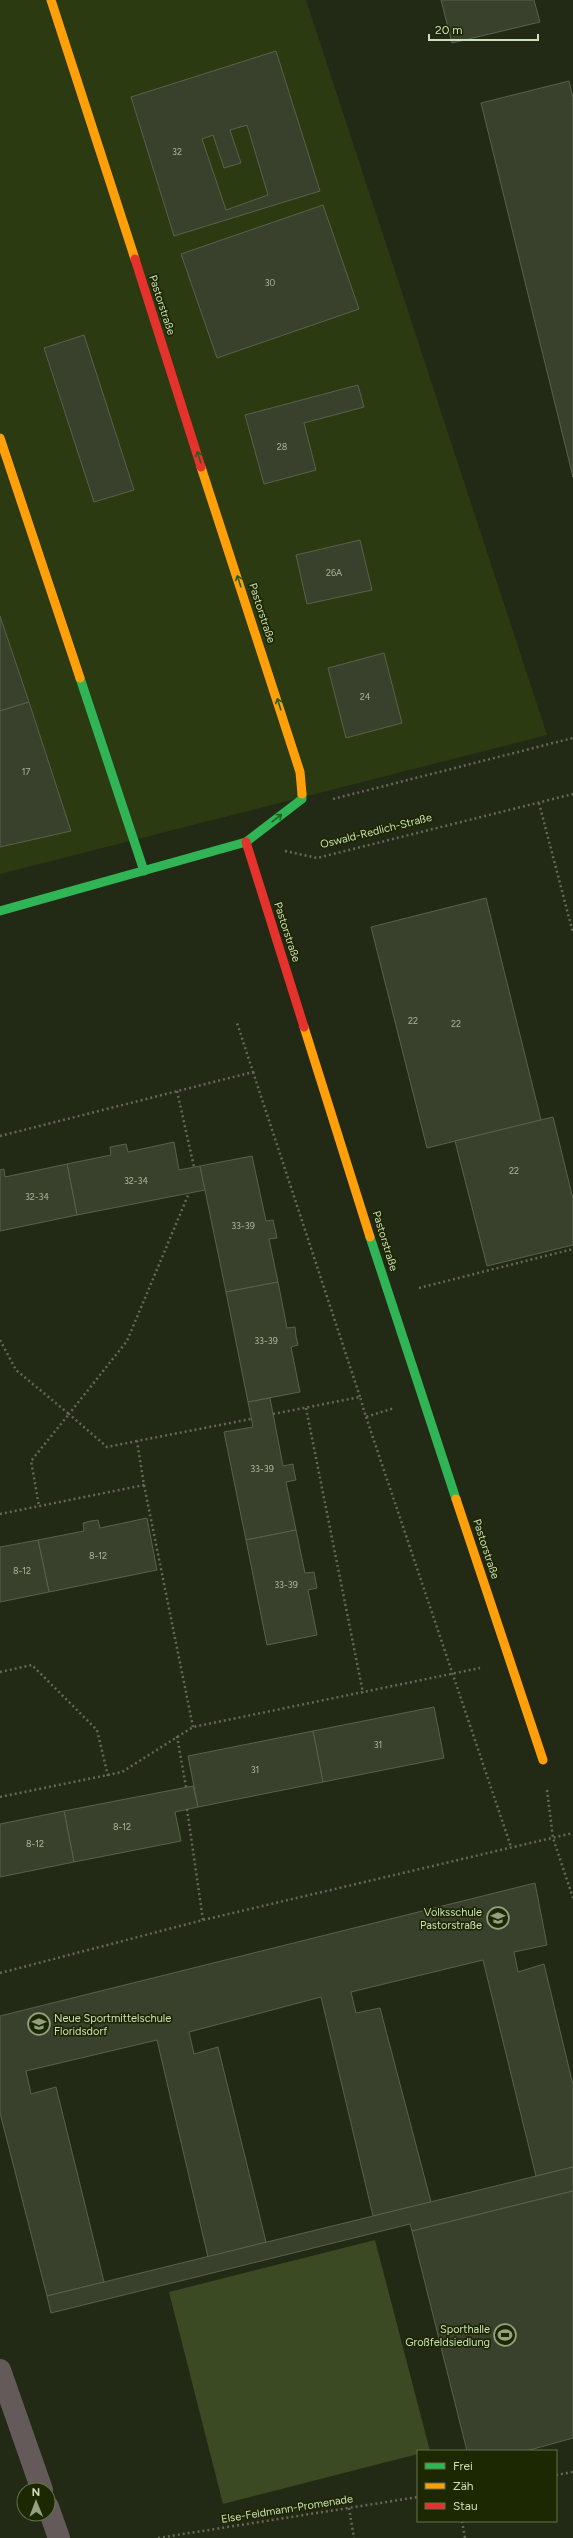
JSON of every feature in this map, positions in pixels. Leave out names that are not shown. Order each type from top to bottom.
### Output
[{"type":"street","name":"Pastorstraße","points":[[51,0],[300,772],[302,799],[246,842],[389,1296],[543,1760]]},
{"type":"street","points":[[0,438],[144,871]]},
{"type":"street","points":[[0,910],[246,842]]},
{"type":"street","points":[[0,2370],[39,2482]]},
{"type":"street","points":[[53,2522],[59,2538]]},
{"type":"path","points":[[331,800],[573,738]]},
{"type":"path","name":"Oswald-Redlich-Straße","points":[[246,842],[317,858],[573,794]]},
{"type":"path","points":[[539,803],[573,933]]},
{"type":"path","points":[[237,1023],[366,1417],[511,1847]]},
{"type":"path","points":[[0,1136],[253,1072]]},
{"type":"path","points":[[177,1091],[194,1167]]},
{"type":"path","points":[[39,1506],[30,1461],[127,1341],[189,1193]]},
{"type":"path","points":[[389,1296],[573,1249]]},
{"type":"path","points":[[0,1340],[16,1370],[107,1447],[251,1419]]},
{"type":"path","points":[[273,1414],[360,1397]]},
{"type":"path","points":[[366,1417],[423,1399]]},
{"type":"path","points":[[306,1408],[363,1693]]},
{"type":"path","points":[[137,1441],[144,1485],[193,1727]]},
{"type":"path","points":[[0,1514],[144,1485]]},
{"type":"path","points":[[0,1797],[122,1772],[193,1727],[511,1662]]},
{"type":"path","points":[[0,1672],[32,1665],[97,1730],[108,1776]]},
{"type":"path","points":[[177,1736],[186,1787]]},
{"type":"path","points":[[543,1760],[553,1838],[573,1898]]},
{"type":"path","points":[[187,1809],[203,1920]]},
{"type":"path","points":[[0,1973],[203,1920],[511,1847],[573,1834]]},
{"type":"path","points":[[557,2475],[573,2472]]},
{"type":"path","name":"Else-Feldmann-Promenade","points":[[158,2538],[417,2497]]},
{"type":"path","points":[[349,2508],[354,2538]]},
{"type":"path","points":[[462,2522],[465,2538]]},
{"type":"shaded area","points":[[0,0],[306,0],[547,735],[0,874]]},
{"type":"shaded area","points":[[375,2240],[430,2450],[417,2450],[417,2454],[223,2504],[169,2292]]},
{"type":"building","points":[[441,0],[534,0],[540,22],[452,43]]},
{"type":"building","points":[[276,51],[320,191],[174,236],[131,97]],"holes":[[[247,125],[268,195],[226,210],[202,139],[213,135],[224,168],[241,163],[230,130]]]},
{"type":"building","points":[[569,81],[573,98],[573,477],[481,103]]},
{"type":"building","points":[[323,205],[359,309],[217,358],[181,254]]},
{"type":"building","points":[[84,335],[134,490],[94,502],[44,348]]},
{"type":"building","points":[[358,385],[364,407],[304,423],[316,470],[264,484],[245,415]]},
{"type":"building","points":[[360,540],[372,590],[307,604],[296,555]]},
{"type":"building","points":[[0,616],[29,702],[0,711]]},
{"type":"building","points":[[384,653],[402,723],[346,738],[328,668]]},
{"type":"building","points":[[29,702],[71,831],[0,847],[0,711]]},
{"type":"building","points":[[486,898],[541,1120],[427,1148],[371,927]]},
{"type":"building","points":[[553,1117],[573,1199],[573,1245],[487,1266],[455,1141]]},
{"type":"building","points":[[174,1142],[179,1170],[200,1166],[205,1190],[77,1215],[67,1164],[111,1155],[110,1147],[126,1144],[128,1152]]},
{"type":"building","points":[[252,1156],[266,1221],[273,1220],[277,1238],[269,1239],[278,1282],[226,1292],[200,1166]]},
{"type":"building","points":[[67,1164],[77,1215],[0,1231],[0,1170],[4,1169],[5,1177]]},
{"type":"building","points":[[278,1282],[287,1328],[295,1327],[298,1345],[291,1347],[300,1392],[248,1402],[226,1292]]},
{"type":"building","points":[[270,1398],[283,1466],[293,1464],[296,1480],[286,1482],[296,1530],[246,1540],[224,1432],[253,1427],[248,1402]]},
{"type":"building","points":[[147,1518],[157,1570],[49,1592],[38,1540],[84,1531],[83,1523],[91,1521],[98,1520],[100,1528]]},
{"type":"building","points":[[296,1530],[305,1573],[314,1572],[317,1588],[308,1590],[317,1635],[267,1645],[246,1540]]},
{"type":"building","points":[[38,1540],[49,1592],[0,1602],[0,1547]]},
{"type":"building","points":[[434,1707],[444,1758],[323,1782],[313,1731]]},
{"type":"building","points":[[313,1731],[323,1782],[198,1807],[188,1756]]},
{"type":"building","points":[[193,1786],[198,1807],[175,1812],[181,1841],[74,1862],[64,1811]]},
{"type":"building","points":[[64,1811],[74,1862],[0,1877],[0,1824]]},
{"type":"building","points":[[535,1883],[547,1945],[514,1952],[518,1972],[544,1964],[573,2085],[573,2167],[536,2176],[483,1960],[351,1992],[356,2013],[380,2008],[431,2202],[373,2216],[321,1997],[189,2032],[194,2054],[218,2047],[266,2242],[208,2257],[157,2040],[26,2071],[31,2094],[56,2087],[104,2282],[47,2296],[0,2113],[0,2016]]},
{"type":"building","points":[[573,2167],[573,2191],[412,2231],[410,2224],[51,2313],[47,2296]]},
{"type":"building","name":"Sporthalle Großfeldsiedlung","points":[[573,2191],[573,2438],[530,2450],[467,2450],[412,2231]]},
{"type":"traffic: fast","points":[[80,678],[144,871]]},
{"type":"traffic: fast","points":[[0,911],[246,842],[302,799],[302,794]]},
{"type":"traffic: fast","points":[[370,1237],[456,1499]]},
{"type":"traffic: slow","points":[[51,0],[135,259]]},
{"type":"traffic: slow","points":[[0,438],[80,678]]},
{"type":"traffic: slow","points":[[201,467],[300,772],[302,794]]},
{"type":"traffic: slow","points":[[304,1027],[370,1237]]},
{"type":"traffic: slow","points":[[456,1499],[543,1760]]},
{"type":"traffic: jam","points":[[135,259],[201,467]]},
{"type":"traffic: jam","points":[[246,842],[304,1027]]},
{"type":"place","name":"Volksschule Pastorstraße","points":[[498,1918]]},
{"type":"place","name":"Neue Sportmittelschule Floridsdorf","points":[[39,2024]]},
{"type":"place","name":"Sporthalle Großfeldsiedlung","points":[[505,2335]]}]
